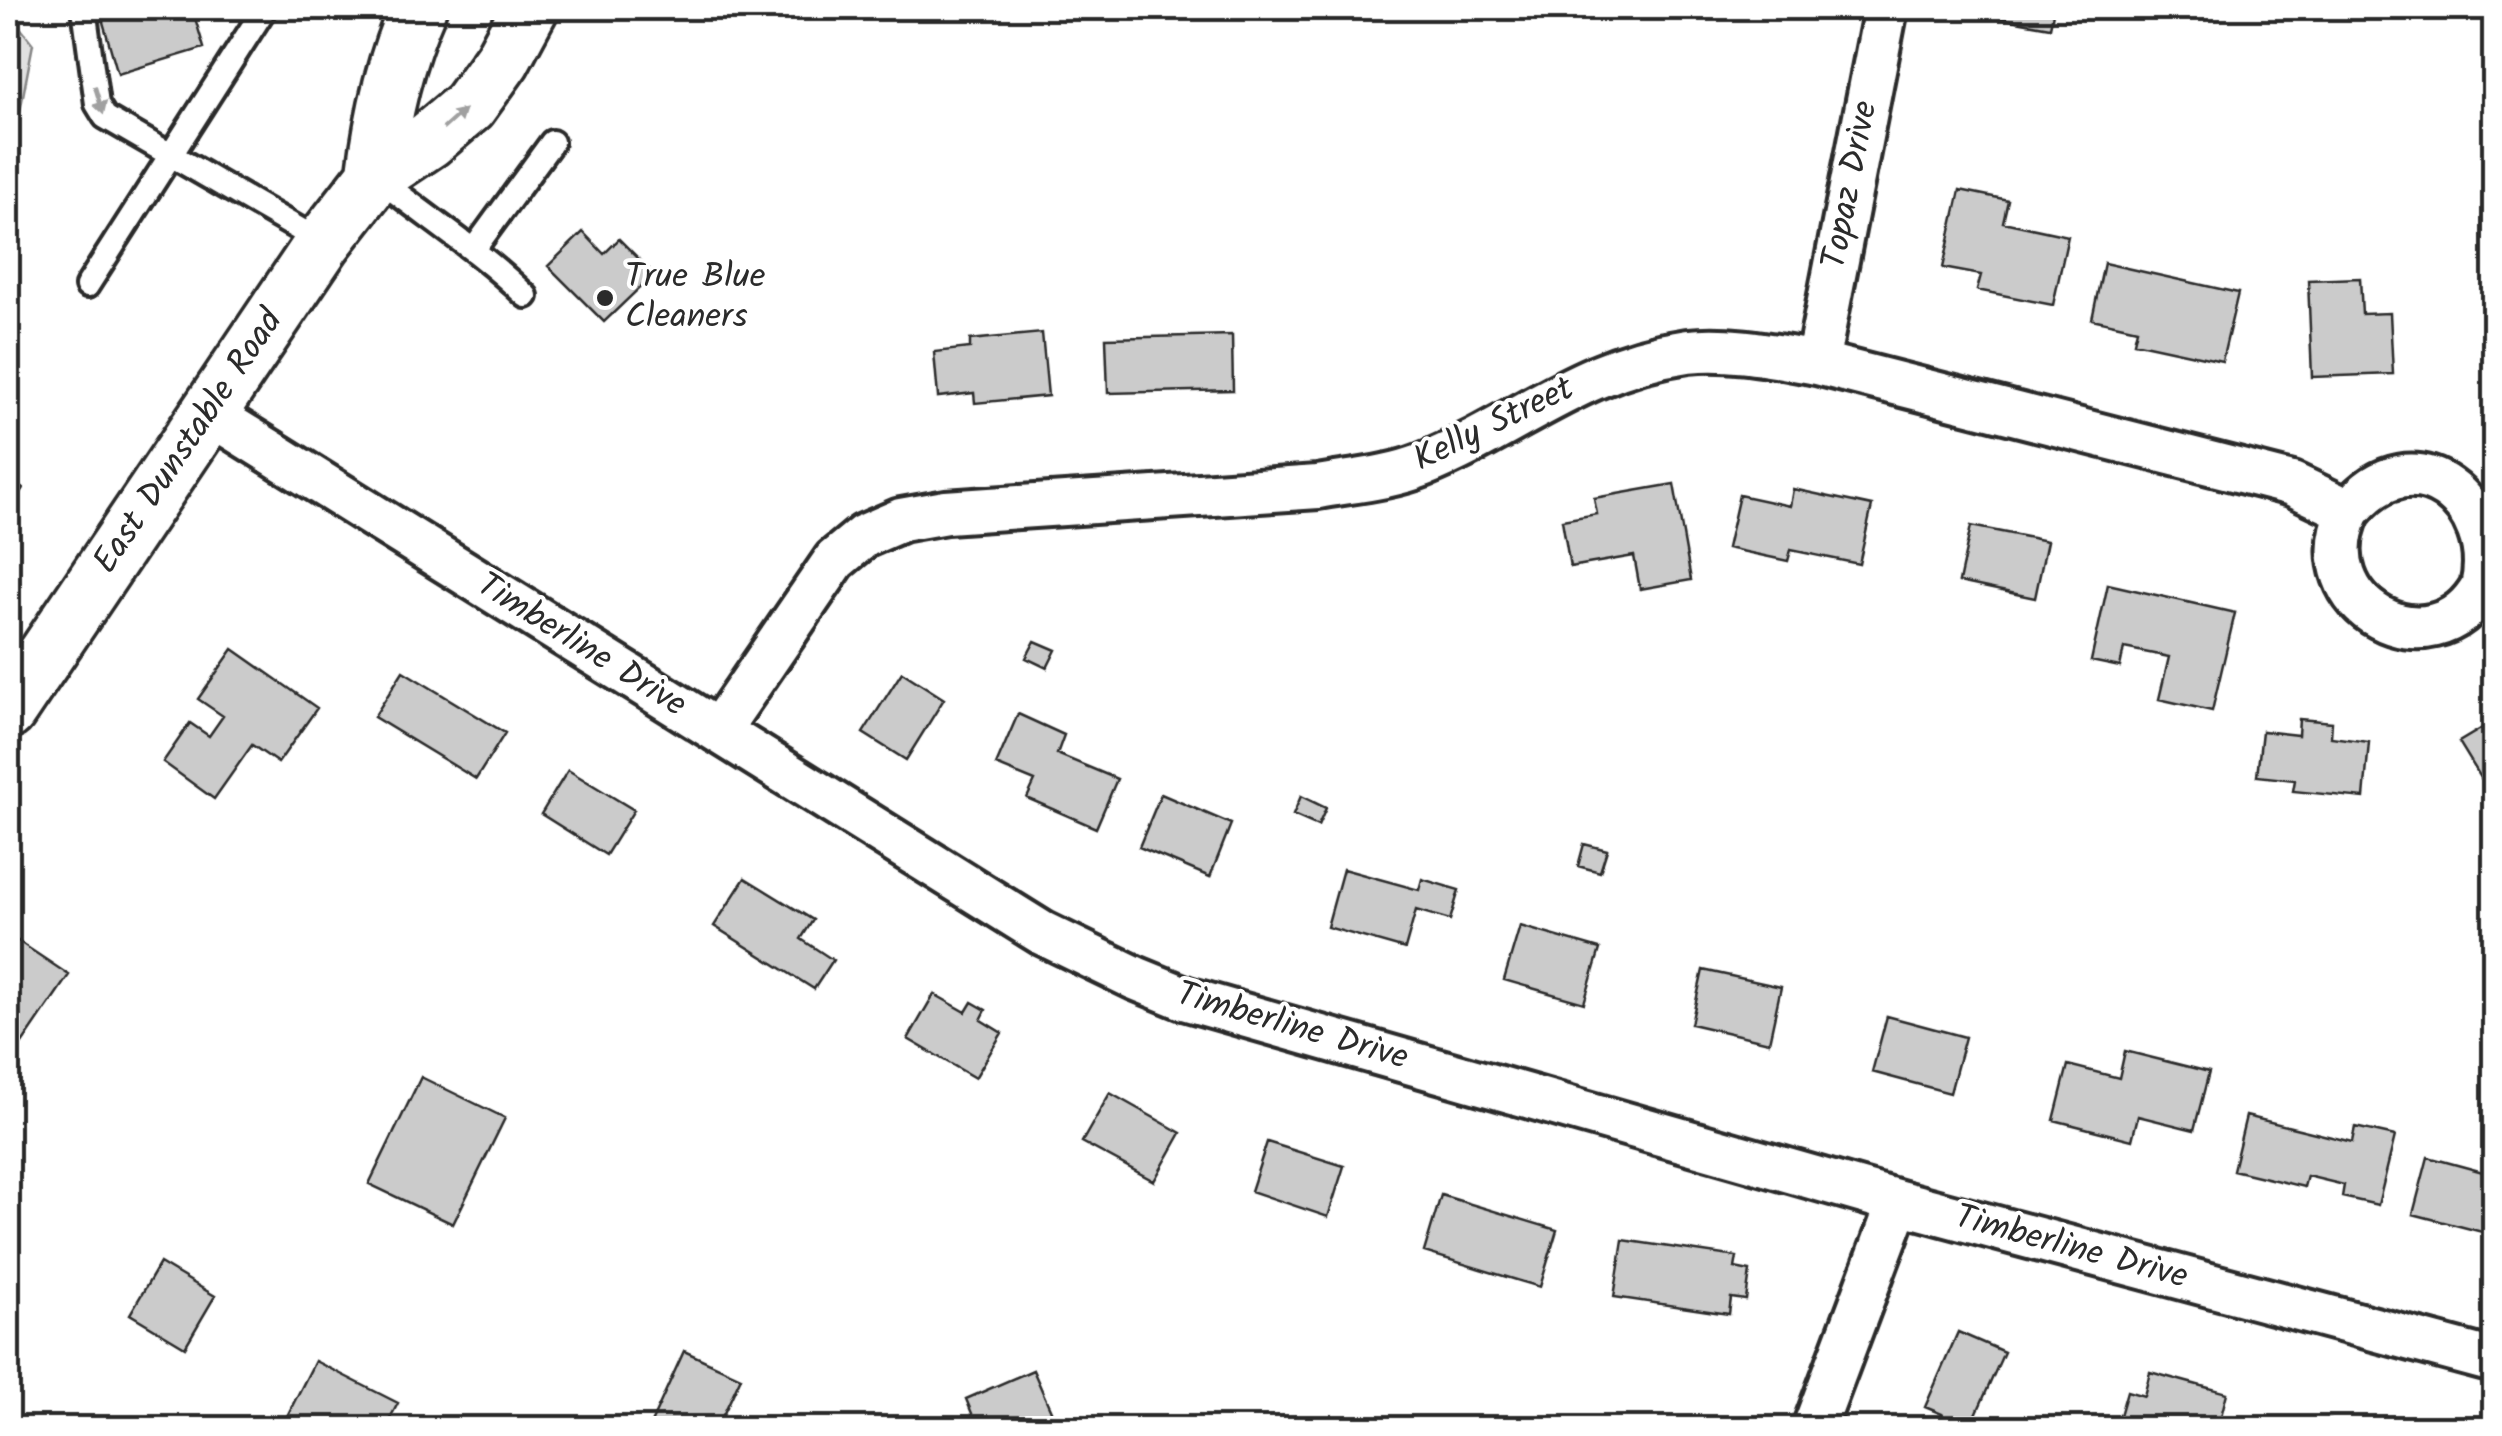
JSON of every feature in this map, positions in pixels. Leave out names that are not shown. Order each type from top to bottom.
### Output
[{"type":"street","points":[[376,176],[381,126],[393,77],[418,8]]},
{"type":"street","name":"East Dunstable Road","points":[[8,711],[323,243],[376,176],[429,140],[468,106],[502,60],[530,8]]},
{"type":"street","name":"Topaz Drive","points":[[1817,362],[1886,8]]},
{"type":"street","name":"Kelly Street","points":[[718,731],[835,560],[864,536],[901,520],[946,512],[1318,488],[1421,466],[1574,384],[1631,362],[1692,350],[1817,362],[2292,484],[2350,511]]},
{"type":"street","name":"Timberline Drive","points":[[210,414],[1042,932],[1135,978],[1184,998],[1899,1202],[2494,1361]]},
{"type":"street","points":[[1814,1428],[1899,1202]]},
{"type":"lane","points":[[84,8],[100,112],[115,125],[323,243]]},
{"type":"lane","points":[[87,286],[265,8]]},
{"type":"lane","points":[[474,249],[552,142]]},
{"type":"lane","points":[[376,176],[474,249],[526,296]]},
{"type":"shaded area","points":[[8,12],[33,44],[8,174]]},
{"type":"building","points":[[99,8],[192,8],[204,48],[118,74]]},
{"type":"building","points":[[1983,8],[2054,8],[2050,27],[1982,15]]},
{"type":"building","points":[[1960,190],[2008,200],[2003,222],[2068,236],[2053,305],[1977,290],[1981,275],[1943,268]]},
{"type":"building","name":"True Blue Cleaners","points":[[583,232],[604,254],[619,239],[654,274],[604,322],[548,266]]},
{"type":"building","points":[[2104,263],[2238,293],[2222,361],[2134,342],[2137,329],[2092,319]]},
{"type":"building","points":[[2360,278],[2362,314],[2390,313],[2393,374],[2312,377],[2308,280]]},
{"type":"building","points":[[1042,333],[1048,396],[975,403],[974,393],[938,397],[934,352],[970,348],[970,340]]},
{"type":"building","points":[[1232,335],[1233,390],[1108,393],[1106,338]]},
{"type":"building","points":[[8,477],[23,488],[8,511]]},
{"type":"building","points":[[1674,484],[1691,580],[1640,589],[1634,556],[1570,567],[1562,520],[1597,514],[1594,498]]},
{"type":"building","points":[[1793,489],[1872,506],[1859,564],[1791,550],[1788,561],[1727,548],[1739,495],[1790,506]]},
{"type":"building","points":[[1971,526],[2047,541],[2035,598],[1959,582]]},
{"type":"building","points":[[2108,584],[2235,613],[2212,711],[2159,699],[2169,657],[2124,648],[2120,667],[2091,661]]},
{"type":"building","points":[[1035,641],[1056,650],[1047,668],[1026,658]]},
{"type":"building","points":[[233,649],[317,708],[278,763],[252,745],[214,799],[163,762],[190,723],[209,736],[223,716],[198,699]]},
{"type":"building","points":[[403,671],[505,733],[476,779],[374,717]]},
{"type":"building","points":[[902,672],[944,699],[906,760],[863,733]]},
{"type":"building","points":[[1018,714],[1064,735],[1057,754],[1117,779],[1096,828],[1027,798],[1035,781],[996,765]]},
{"type":"building","points":[[2299,719],[2332,722],[2331,737],[2369,742],[2364,798],[2293,791],[2295,780],[2257,776],[2262,731],[2298,735]]},
{"type":"building","points":[[2494,721],[2494,799],[2459,742]]},
{"type":"building","points":[[568,770],[634,810],[606,855],[541,814]]},
{"type":"building","points":[[1161,794],[1231,824],[1210,877],[1139,847]]},
{"type":"building","points":[[1301,796],[1326,808],[1318,826],[1293,815]]},
{"type":"building","points":[[1584,844],[1607,850],[1600,872],[1578,866]]},
{"type":"building","points":[[1343,869],[1419,890],[1422,879],[1459,890],[1450,920],[1416,910],[1405,949],[1327,927]]},
{"type":"building","points":[[745,878],[813,920],[801,939],[833,960],[814,989],[714,926]]},
{"type":"building","points":[[1520,926],[1600,949],[1584,1003],[1504,980]]},
{"type":"building","points":[[12,937],[69,975],[13,1057],[8,1054],[8,944]]},
{"type":"building","points":[[1703,970],[1781,987],[1769,1042],[1691,1024]]},
{"type":"building","points":[[934,994],[966,1012],[972,1002],[986,1010],[981,1020],[1002,1033],[975,1078],[908,1039]]},
{"type":"building","points":[[1887,1016],[1965,1037],[1950,1093],[1872,1072]]},
{"type":"building","points":[[2125,1051],[2209,1072],[2194,1130],[2138,1116],[2132,1140],[2054,1120],[2068,1065],[2119,1078]]},
{"type":"building","points":[[421,1077],[505,1118],[453,1224],[369,1184]]},
{"type":"building","points":[[1110,1093],[1181,1133],[1154,1181],[1082,1142]]},
{"type":"building","points":[[2246,1116],[2352,1142],[2355,1127],[2395,1136],[2378,1205],[2342,1197],[2344,1185],[2307,1176],[2304,1187],[2233,1170]]},
{"type":"building","points":[[1267,1142],[1344,1166],[1328,1217],[1251,1191]]},
{"type":"building","points":[[2428,1157],[2494,1175],[2494,1210],[2486,1233],[2413,1214]]},
{"type":"building","points":[[1441,1195],[1557,1230],[1540,1287],[1424,1252]]},
{"type":"building","points":[[1623,1240],[1737,1257],[1735,1268],[1750,1271],[1746,1300],[1731,1298],[1729,1314],[1614,1297]]},
{"type":"building","points":[[160,1263],[215,1296],[185,1347],[130,1314]]},
{"type":"building","points":[[1958,1332],[2004,1352],[1970,1428],[1936,1428],[1942,1414],[1925,1407]]},
{"type":"building","points":[[684,1351],[741,1377],[717,1428],[663,1428],[651,1423]]},
{"type":"building","points":[[315,1361],[398,1403],[385,1428],[281,1428]]},
{"type":"building","points":[[1033,1370],[1058,1427],[978,1428],[966,1399]]},
{"type":"building","points":[[2150,1372],[2227,1393],[2218,1428],[2155,1428],[2119,1419],[2127,1391],[2144,1396]]},
{"type":"building","points":[[2328,1420],[2354,1428],[2325,1428]]},
{"type":"place","name":"True Blue Cleaners","points":[[605,298]]}]
